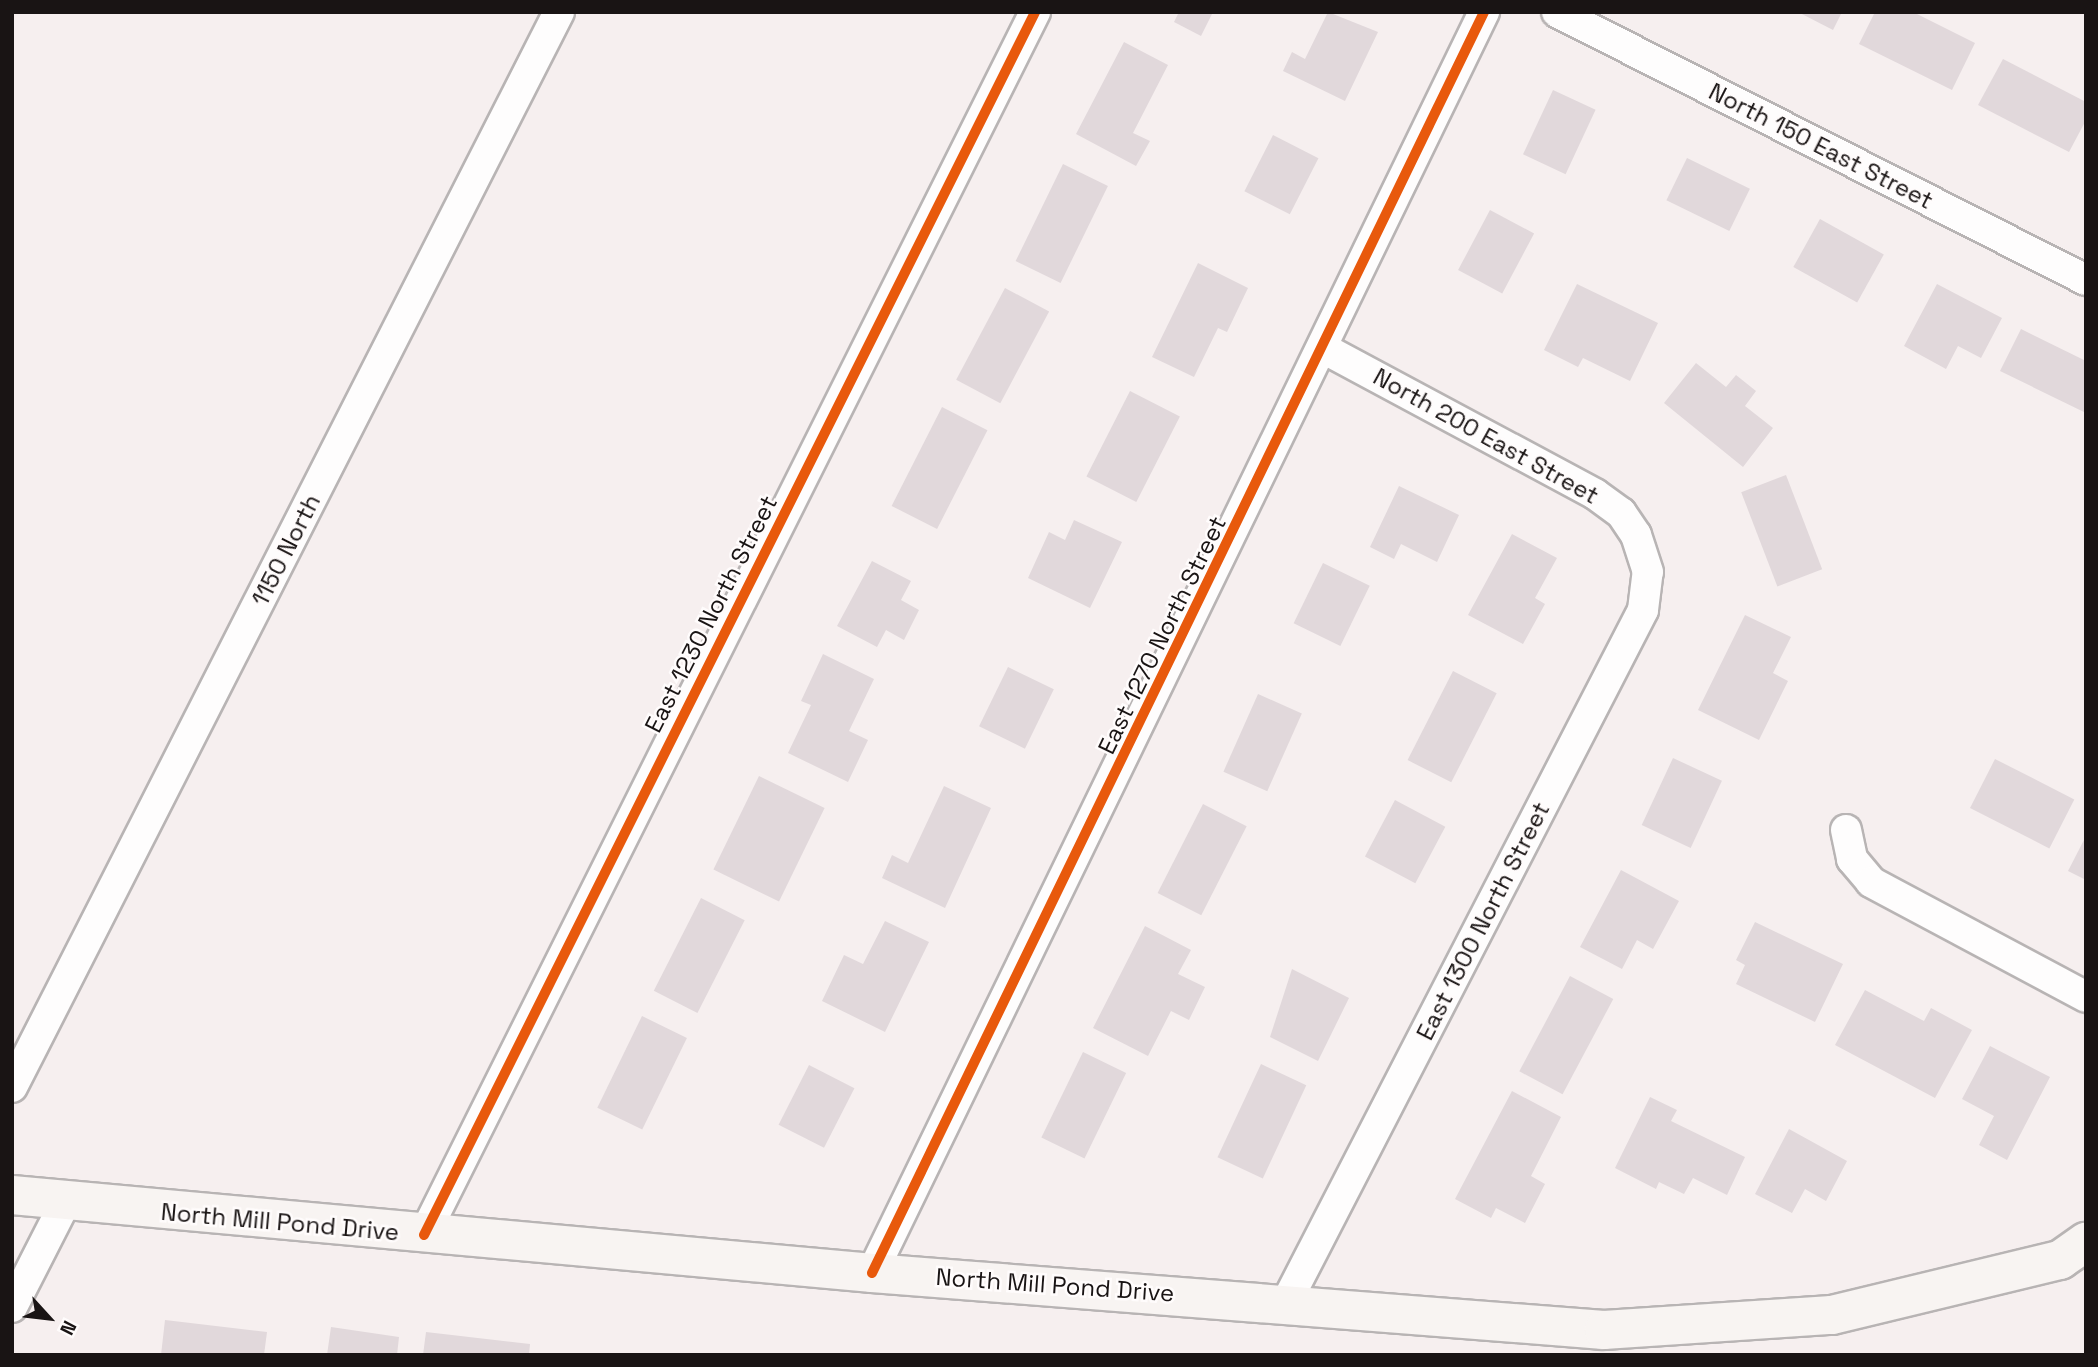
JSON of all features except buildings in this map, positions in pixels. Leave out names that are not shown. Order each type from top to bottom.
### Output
[{"type":"main road","name":"North Mill Pond Drive","points":[[12,1195],[65,1203],[872,1273],[1287,1301],[1604,1330],[1718,1327],[1919,1300],[2060,1260],[2086,1242]]},
{"type":"street","name":"1150 North","points":[[12,1087],[559,12]]},
{"type":"street","name":"East 1230 North Street","points":[[424,1235],[1035,12]]},
{"type":"street","name":"East 1270 North Street","points":[[872,1273],[1325,349],[1484,12]]},
{"type":"street","name":"North 150 East Street","points":[[1557,12],[2086,280]]},
{"type":"street","name":"North 200 East Street","points":[[1325,349],[1595,494],[1621,513],[1636,535]]},
{"type":"street","name":"East 1300 North Street","points":[[1287,1301],[1643,610],[1648,572],[1636,535]]},
{"type":"street","points":[[1846,830],[1853,859],[1871,882],[2086,997]]},
{"type":"street","points":[[12,1307],[65,1203]]},
{"type":"cycle path","points":[[424,1235],[1035,12]]},
{"type":"cycle path","points":[[872,1273],[1484,12]]}]
